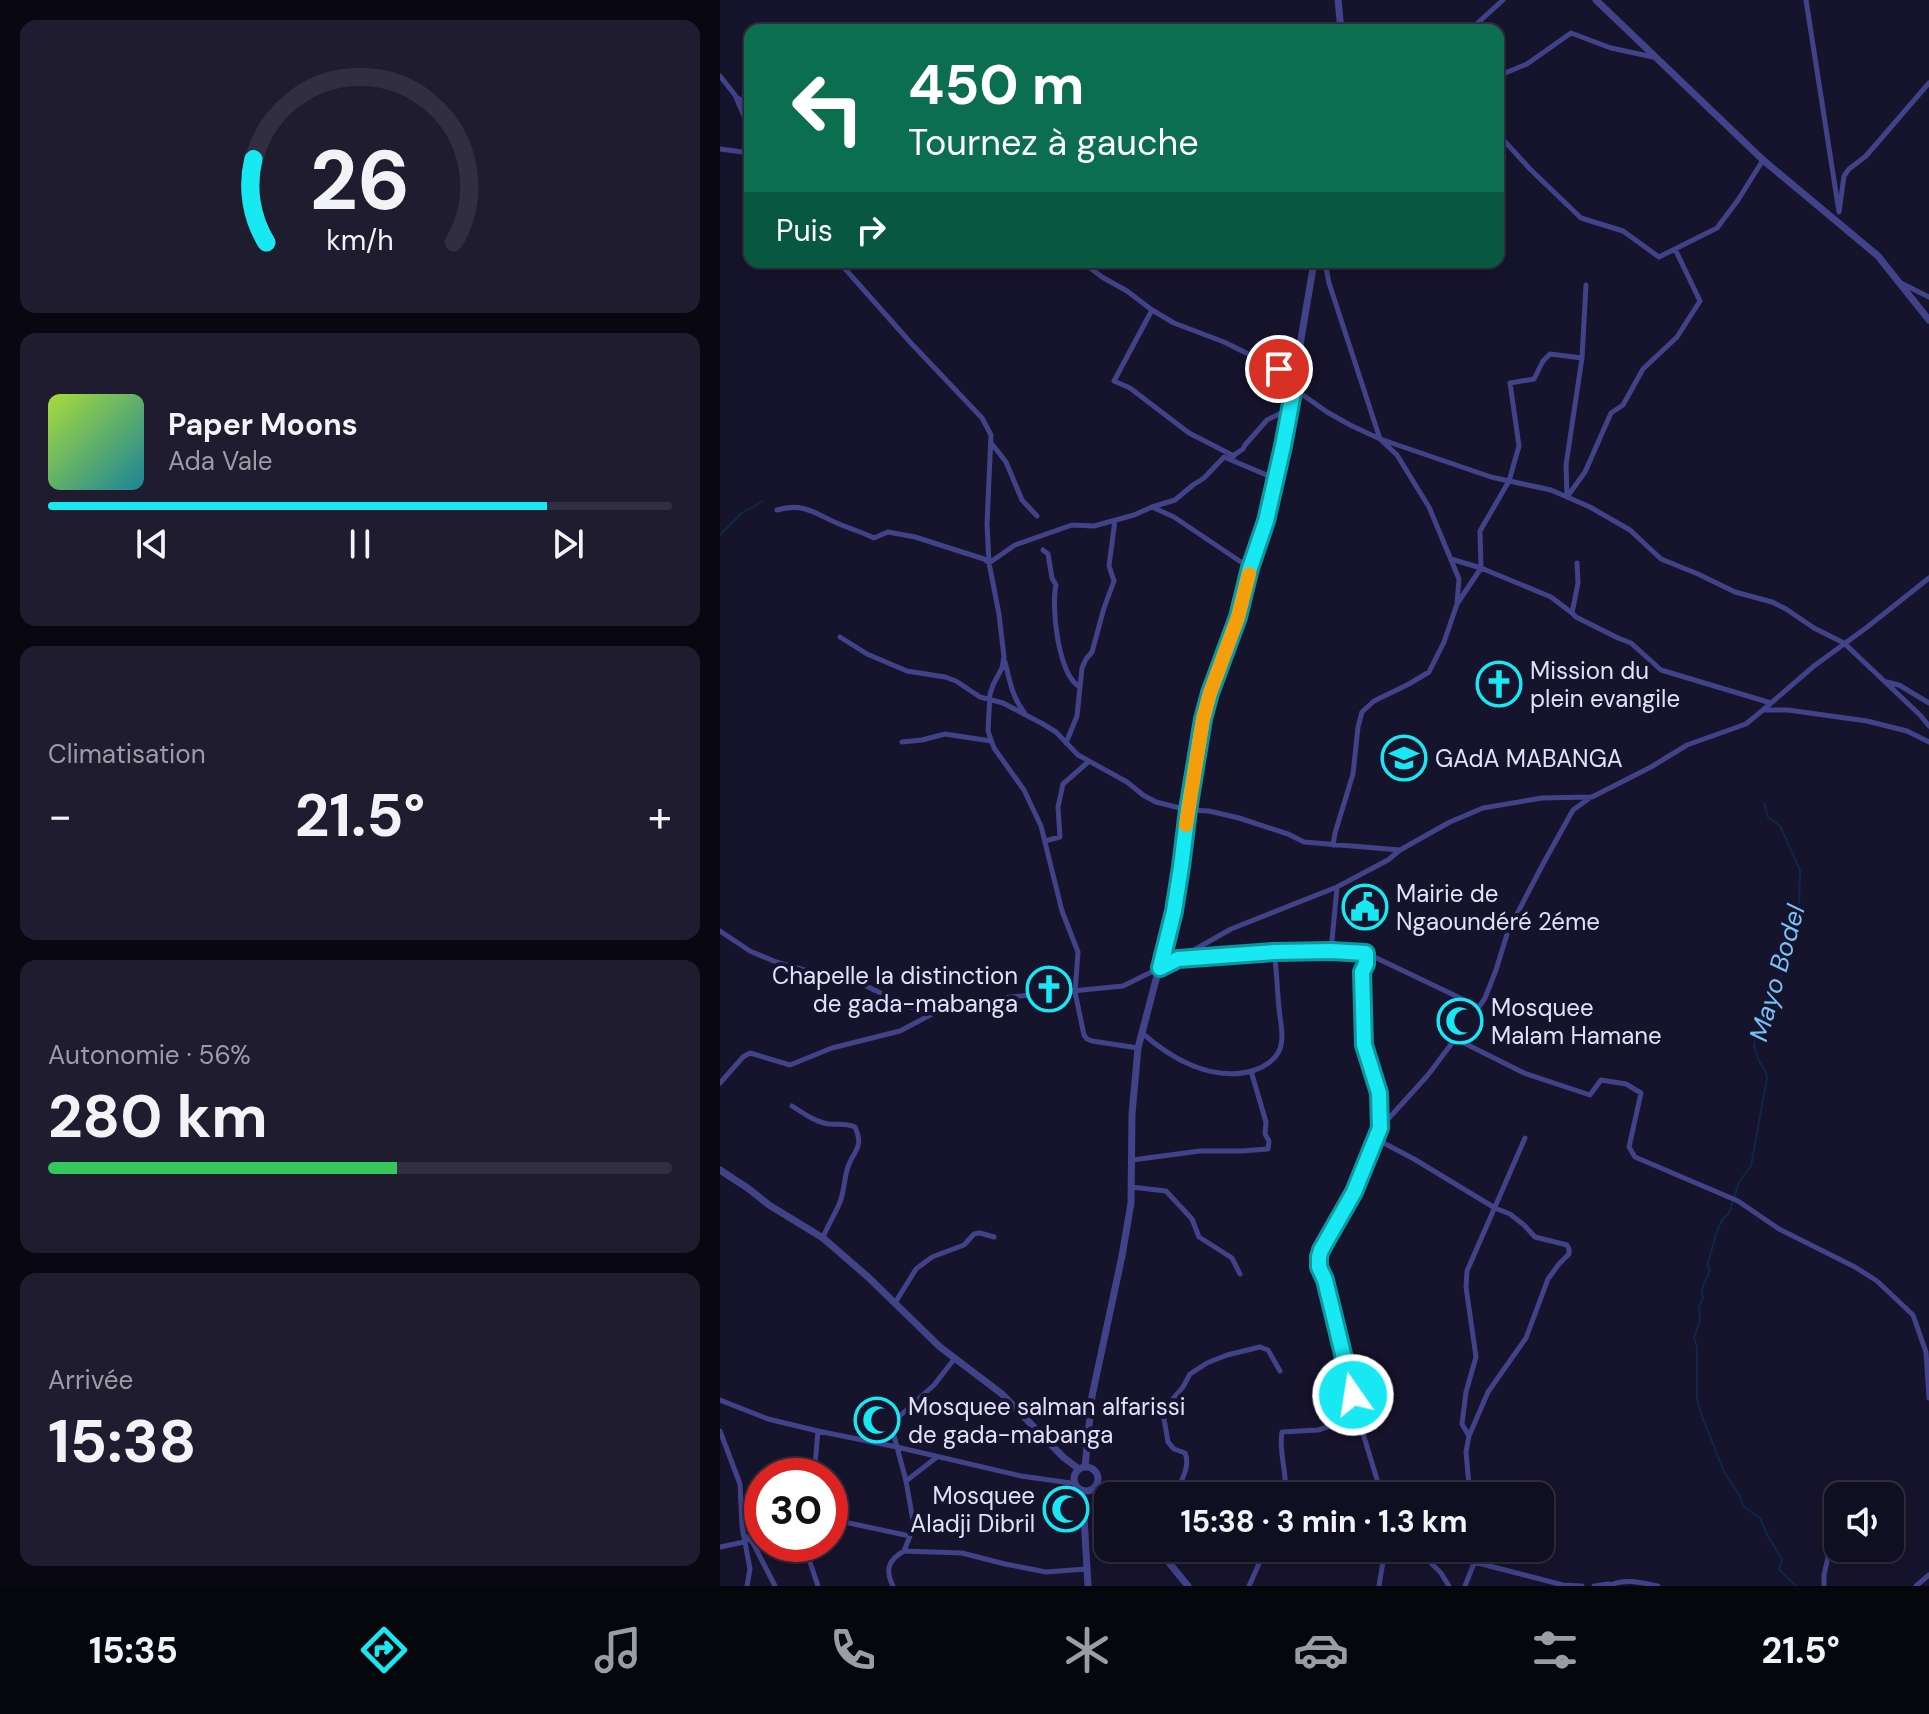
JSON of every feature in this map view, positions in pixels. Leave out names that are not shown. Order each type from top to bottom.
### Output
[{"type":"street","points":[[1338,0],[1340,24]]},
{"type":"street","points":[[1477,24],[1503,0]]},
{"type":"street","points":[[1596,0],[1763,160],[1878,256],[1929,320]]},
{"type":"street","points":[[1806,0],[1840,224]]},
{"type":"street","points":[[1504,74],[1527,64],[1571,33],[1611,48],[1656,58]]},
{"type":"street","points":[[720,76],[735,95],[744,116]]},
{"type":"street","points":[[1839,212],[1844,176],[1866,156],[1929,83]]},
{"type":"street","points":[[735,95],[744,102]]},
{"type":"street","points":[[1504,141],[1581,218],[1623,231],[1659,257],[1717,228],[1763,160]]},
{"type":"street","points":[[720,149],[744,152]]},
{"type":"street","points":[[1567,497],[1585,472],[1611,413],[1623,405],[1643,369],[1677,337],[1700,301],[1675,249]]},
{"type":"street","points":[[844,268],[982,418],[991,435],[987,524],[989,563],[1010,687],[1027,716]]},
{"type":"street","points":[[1090,268],[1174,323],[1224,342],[1295,377]]},
{"type":"street","points":[[1088,1586],[1083,1499],[1074,1481],[1075,1474],[1082,1468],[1092,1396],[1131,1203],[1130,1160],[1138,1048],[1174,911],[1203,719],[1238,617],[1276,479],[1313,268]]},
{"type":"street","points":[[1326,268],[1380,439],[1397,455],[1429,507],[1459,579],[1457,604],[1444,642],[1429,672],[1374,701],[1362,712],[1353,774],[1333,845]]},
{"type":"street","points":[[1900,282],[1929,296]]},
{"type":"street","points":[[1567,497],[1566,465],[1582,358],[1586,285]]},
{"type":"street","points":[[1152,310],[1114,381],[1130,388],[1189,433],[1276,479]]},
{"type":"street","points":[[1457,604],[1481,568],[1480,531],[1509,481],[1519,446],[1510,383],[1534,379],[1550,354],[1582,358]]},
{"type":"street","points":[[1279,369],[1281,379],[1350,425],[1447,463],[1551,490],[1590,507],[1630,530],[1661,559],[1735,592],[1786,609],[1844,643],[1929,726]]},
{"type":"street","points":[[989,563],[1015,545],[1072,525],[1094,526],[1175,500],[1204,478],[1224,457],[1232,457],[1243,449],[1267,420],[1290,409]]},
{"type":"street","points":[[991,443],[1006,462],[1022,500],[1037,516]]},
{"type":"street","points":[[777,510],[789,507],[813,510],[874,538],[888,532],[915,537],[989,563]]},
{"type":"street","points":[[1152,507],[1174,517],[1250,568]]},
{"type":"street","points":[[1066,743],[1077,716],[1082,668],[1092,652],[1114,581],[1109,566],[1115,520]]},
{"type":"street","points":[[1043,550],[1048,554],[1056,585],[1054,622],[1060,650],[1068,677],[1080,687]]},
{"type":"street","points":[[1450,558],[1551,597],[1576,617],[1631,643],[1661,670],[1771,703]]},
{"type":"street","points":[[1576,617],[1572,613],[1578,583],[1577,563]]},
{"type":"street","points":[[1380,1128],[1428,1075],[1479,1007],[1496,970],[1508,931],[1573,810],[1687,745],[1746,724],[1814,666],[1929,578]]},
{"type":"street","points":[[840,637],[867,654],[907,671],[945,677],[980,697],[1003,703],[1056,732],[1088,762],[1127,782],[1156,802],[1239,818],[1304,842],[1400,850]]},
{"type":"street","points":[[1004,657],[993,685],[988,731],[1005,766],[1024,790],[1041,826],[1062,911],[1078,952],[1075,992],[1087,1039],[1138,1048]]},
{"type":"street","points":[[1887,682],[1899,685],[1929,703]]},
{"type":"street","points":[[1763,710],[1788,710],[1867,721],[1907,731],[1929,742]]},
{"type":"street","points":[[902,742],[945,734],[991,741]]},
{"type":"street","points":[[1045,841],[1060,837],[1058,807],[1063,784],[1088,762]]},
{"type":"street","points":[[720,931],[750,951],[776,962],[856,981],[907,1006],[923,1010],[937,1011],[1001,998],[1123,986],[1231,929],[1337,887],[1450,822],[1483,808],[1542,798],[1592,797]]},
{"type":"street","points":[[1331,951],[1337,887]]},
{"type":"street","points":[[1178,959],[1274,952],[1366,953],[1479,1007]]},
{"type":"street","points":[[1142,1033],[1163,1052],[1199,1069],[1220,1073],[1259,1069],[1280,1051],[1282,1035],[1274,952]]},
{"type":"street","points":[[1366,953],[1362,972],[1364,1045],[1379,1093],[1380,1128],[1354,1192],[1319,1257],[1319,1267],[1378,1482]]},
{"type":"street","points":[[720,1083],[750,1053],[790,1065],[832,1048],[900,1031],[937,1011]]},
{"type":"street","points":[[1456,1039],[1524,1073],[1590,1095],[1601,1080],[1626,1084],[1641,1093],[1629,1147],[1635,1157],[1738,1201],[1779,1229],[1877,1281],[1913,1315],[1926,1352],[1929,1394]]},
{"type":"street","points":[[1130,1160],[1200,1151],[1268,1149],[1266,1122],[1251,1071]]},
{"type":"street","points":[[792,1106],[816,1121],[855,1127],[860,1138],[840,1200],[823,1238]]},
{"type":"street","points":[[1469,1436],[1462,1424],[1466,1392],[1476,1357],[1466,1287],[1467,1271],[1525,1138]]},
{"type":"street","points":[[1376,1139],[1510,1214],[1535,1237],[1567,1245],[1569,1249],[1569,1254],[1548,1279],[1526,1338],[1488,1392],[1469,1436],[1466,1452],[1469,1482]]},
{"type":"street","points":[[720,1170],[823,1238],[940,1347],[1002,1394],[1055,1449],[1082,1468],[1092,1469],[1097,1482]]},
{"type":"street","points":[[1131,1187],[1170,1194],[1192,1219],[1199,1237],[1232,1258],[1240,1274]]},
{"type":"street","points":[[895,1304],[916,1269],[932,1257],[964,1245],[974,1234],[994,1237]]},
{"type":"street","points":[[1180,1482],[1188,1458],[1168,1442],[1164,1419],[1166,1407],[1190,1374],[1219,1358],[1260,1347],[1268,1350],[1280,1371]]},
{"type":"street","points":[[893,1586],[888,1571],[890,1562],[904,1551],[913,1521],[893,1422],[934,1385],[955,1358]]},
{"type":"street","points":[[720,1401],[768,1419],[818,1431],[1021,1476],[1074,1481]]},
{"type":"street","points":[[1286,1482],[1282,1432],[1318,1430],[1358,1417]]},
{"type":"street","points":[[720,1431],[740,1484],[744,1542],[720,1547]]},
{"type":"street","points":[[816,1458],[818,1431]]},
{"type":"street","points":[[906,1481],[938,1456]]},
{"type":"street","points":[[1080,1489],[1094,1488]]},
{"type":"street","points":[[848,1523],[910,1536]]},
{"type":"street","points":[[743,1534],[753,1543],[775,1586]]},
{"type":"street","points":[[904,1551],[962,1553],[1046,1572],[1086,1569]]},
{"type":"street","points":[[747,1586],[748,1562]]},
{"type":"street","points":[[810,1562],[818,1586]]},
{"type":"street","points":[[1168,1562],[1188,1586]]},
{"type":"street","points":[[1249,1586],[1260,1562]]},
{"type":"street","points":[[1379,1586],[1382,1562]]},
{"type":"street","points":[[1430,1562],[1449,1586]]},
{"type":"street","points":[[1465,1586],[1474,1562],[1563,1585],[1582,1586]]},
{"type":"street","points":[[1824,1586],[1827,1562]]},
{"type":"street","points":[[1916,1586],[1929,1575]]},
{"type":"street","points":[[1594,1586],[1623,1580],[1658,1586]]},
{"type":"waterway","points":[[720,535],[742,513],[763,501]]},
{"type":"waterway","name":"Mayo Bodel","points":[[1764,803],[1768,817],[1780,826],[1800,870],[1799,910],[1793,920],[1791,942],[1783,951],[1781,979],[1768,992],[1758,1023],[1754,1046],[1767,1078],[1751,1166],[1739,1182],[1729,1213],[1717,1231],[1707,1266],[1710,1269],[1702,1290],[1700,1321],[1694,1337],[1697,1347],[1697,1399],[1725,1474],[1743,1506],[1760,1518],[1782,1559],[1779,1569],[1796,1586]]},
{"type":"slow traffic","points":[[1186,825],[1203,719],[1238,617],[1249,574]]},
{"type":"place","name":"Mission du plein evangile","points":[[1499,684]]},
{"type":"place","name":"GAdA MABANGA","points":[[1404,758]]},
{"type":"place","name":"Mairie de Ngaoundéré 2éme","points":[[1365,907]]},
{"type":"place","name":"Chapelle la distinction de gada-mabanga","points":[[1049,989]]},
{"type":"place","name":"Mosquee Malam Hamane","points":[[1460,1021]]},
{"type":"place","name":"Mosquee salman alfarissi de gada-mabanga","points":[[877,1420]]},
{"type":"place","name":"Mosquee Aladji Dibril","points":[[1066,1509]]},
{"type":"route","points":[[1279,369],[1281,379],[1294,387],[1283,446],[1266,521],[1238,617],[1203,719],[1174,911],[1160,968],[1178,959],[1274,952],[1366,953],[1362,972],[1364,1045],[1379,1093],[1380,1128],[1354,1192],[1319,1257],[1353,1395]]}]
